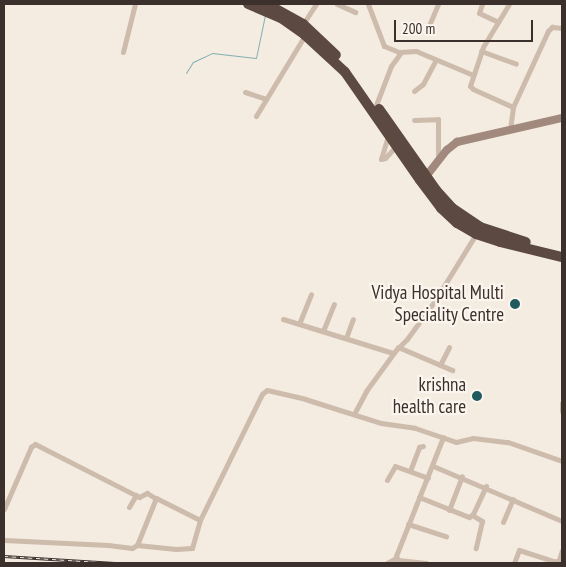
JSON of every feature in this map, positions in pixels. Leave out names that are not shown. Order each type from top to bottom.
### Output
[{"type":"highway","points":[[248,4],[304,29],[345,72],[396,146],[452,218],[476,234],[524,249],[562,257]]},
{"type":"highway","points":[[267,4],[304,29],[345,65],[376,105],[423,179],[452,208],[480,227],[526,242],[562,250]]},
{"type":"street","points":[[123,52],[135,4]]},
{"type":"street","points":[[256,116],[316,4]]},
{"type":"street","points":[[337,4],[355,12]]},
{"type":"street","points":[[368,4],[383,44],[401,52],[412,50],[473,76]]},
{"type":"street","points":[[430,23],[438,4]]},
{"type":"street","points":[[482,4],[479,13],[498,22]]},
{"type":"street","points":[[509,4],[481,51],[471,88],[513,107]]},
{"type":"street","points":[[510,129],[513,107],[548,31],[552,27],[562,28]]},
{"type":"street","points":[[481,51],[516,64]]},
{"type":"street","points":[[376,105],[391,66],[401,52]]},
{"type":"street","points":[[414,91],[423,84],[436,60]]},
{"type":"street","points":[[245,92],[266,99]]},
{"type":"street","points":[[414,120],[436,118],[439,120],[438,163]]},
{"type":"street","points":[[423,179],[447,150],[457,142],[562,118]]},
{"type":"street","points":[[388,135],[381,159],[385,158],[396,146]]},
{"type":"street","points":[[354,414],[393,353],[407,338],[434,302],[476,234]]},
{"type":"street","points":[[299,324],[311,294]]},
{"type":"street","points":[[323,331],[334,304]]},
{"type":"street","points":[[283,319],[393,353]]},
{"type":"street","points":[[346,338],[353,319]]},
{"type":"street","points":[[398,347],[452,370]]},
{"type":"street","points":[[440,365],[449,347]]},
{"type":"street","points":[[4,540],[108,545],[123,548],[132,548],[137,545],[190,549],[194,546],[200,520],[264,391],[275,391],[381,423],[415,428],[456,442],[473,438],[508,442],[562,461]]},
{"type":"street","points":[[562,403],[562,411]]},
{"type":"street","points":[[396,558],[443,437]]},
{"type":"street","points":[[4,510],[31,447],[35,444],[136,495],[142,497],[148,494],[200,520]]},
{"type":"street","points":[[410,472],[419,446],[423,446]]},
{"type":"street","points":[[387,480],[394,466],[428,478]]},
{"type":"street","points":[[433,466],[486,486],[562,521]]},
{"type":"street","points":[[449,510],[462,476]]},
{"type":"street","points":[[472,515],[486,486]]},
{"type":"street","points":[[129,507],[136,495]]},
{"type":"street","points":[[419,497],[468,517],[472,515],[482,521],[476,548]]},
{"type":"street","points":[[137,545],[155,498]]},
{"type":"street","points":[[503,522],[513,499]]},
{"type":"street","points":[[408,524],[446,536]]},
{"type":"street","points":[[514,563],[519,550],[554,562],[560,560],[562,550]]},
{"type":"street","points":[[386,563],[396,558],[426,563]]},
{"type":"waterway","points":[[186,73],[193,62],[212,53],[256,58],[265,15]]},
{"type":"railway","points":[[4,556],[115,563]]},
{"type":"place","name":"Vidya Hospital Multi Speciality Centre","points":[[515,304]]},
{"type":"place","name":"krishna health care","points":[[477,396]]}]
